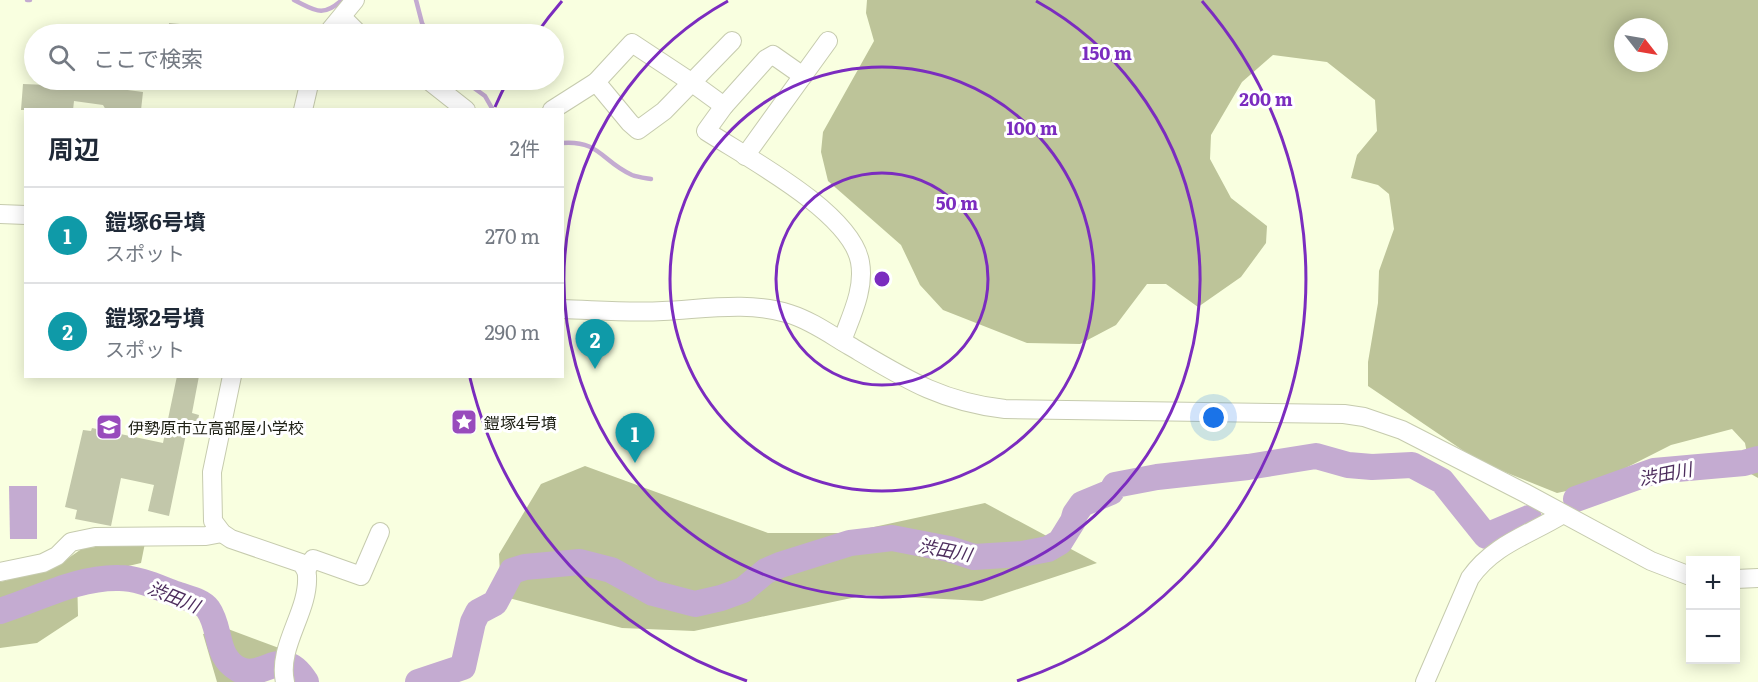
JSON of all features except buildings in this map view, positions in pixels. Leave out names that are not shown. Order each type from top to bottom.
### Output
[{"type":"street","points":[[335,24],[355,0]]},
{"type":"street","points":[[342,16],[350,24]]},
{"type":"street","points":[[596,82],[638,130],[664,111],[732,41]]},
{"type":"street","points":[[745,156],[828,41]]},
{"type":"street","points":[[555,108],[596,82],[632,43],[691,81],[724,106]]},
{"type":"street","points":[[803,76],[773,55],[766,59],[724,106],[706,131],[808,197],[847,235],[857,252],[861,274],[860,289],[842,341]]},
{"type":"street","points":[[303,108],[308,90]]},
{"type":"street","points":[[441,90],[463,108]]},
{"type":"street","points":[[0,214],[24,215]]},
{"type":"street","points":[[564,309],[623,312],[726,306],[769,309],[803,319],[917,386],[948,398],[986,407],[1344,414],[1364,417],[1402,430],[1439,448],[1651,561],[1686,574]]},
{"type":"street","points":[[232,378],[212,472],[213,520],[222,533],[231,539],[301,563],[306,570],[305,592],[284,671]]},
{"type":"street","points":[[1425,682],[1470,578],[1480,564],[1493,552],[1563,514]]},
{"type":"street","points":[[306,570],[313,559],[361,576],[378,553],[380,532]]},
{"type":"street","points":[[0,572],[43,563],[57,556],[71,542],[95,537],[206,536],[222,533]]},
{"type":"street","points":[[1740,579],[1758,578]]},
{"type":"green space","points":[[867,0],[1758,0],[1758,478],[1751,474],[1745,443],[1732,429],[1671,445],[1590,486],[1557,493],[1480,462],[1368,386],[1368,362],[1378,303],[1379,271],[1394,229],[1389,194],[1378,185],[1351,178],[1357,155],[1377,131],[1375,100],[1327,62],[1273,55],[1242,82],[1211,135],[1210,159],[1231,198],[1267,226],[1266,243],[1241,277],[1198,307],[1166,284],[1147,284],[1116,325],[1080,344],[1027,343],[943,310],[920,285],[901,245],[828,181],[821,152],[823,132],[874,41],[866,13]]},
{"type":"green space","points":[[585,466],[768,533],[846,533],[985,503],[1097,563],[982,601],[866,595],[694,631],[622,628],[501,596],[499,554],[541,484]]},
{"type":"green space","points":[[145,543],[141,563],[77,573],[78,616],[37,643],[0,648],[0,582],[54,568],[83,548]]},
{"type":"green space","points":[[228,629],[279,648],[271,678],[248,682],[217,682],[203,634]]},
{"type":"shaded area","points":[[9,486],[37,486],[37,539],[10,539]]},
{"type":"waterway","points":[[294,0],[313,9],[324,11],[342,0]]},
{"type":"waterway","points":[[416,0],[423,24]]},
{"type":"waterway","points":[[477,90],[485,96],[492,108]]},
{"type":"waterway","points":[[564,143],[575,143],[593,148],[622,170],[632,175],[651,179]]},
{"type":"waterway","name":"渋田川","points":[[418,682],[463,667],[473,622],[478,612],[495,603],[512,571],[525,567],[580,562],[611,570],[653,593],[695,604],[743,590],[766,571],[780,565],[850,543],[892,538],[949,549],[974,557],[1022,554],[1048,549],[1060,542],[1082,504],[1111,492],[1115,485],[1157,477],[1248,467],[1316,456],[1348,465],[1372,467],[1412,465],[1442,481],[1486,536],[1529,518]]},
{"type":"waterway","name":"渋田川","points":[[1576,499],[1654,471],[1744,463],[1758,459]]},
{"type":"waterway","name":"渋田川","points":[[0,611],[88,581],[119,578],[148,583],[202,603],[212,617],[225,657],[238,669],[247,672],[272,665],[288,665],[297,670],[306,682]]},
{"type":"place","name":"鎧塚2号墳","points":[[595,369]]},
{"type":"place","name":"鎧塚4号墳","points":[[464,422]]},
{"type":"place","name":"伊勢原市立高部屋小学校","points":[[109,427]]},
{"type":"place","name":"鎧塚6号墳","points":[[635,463]]}]
